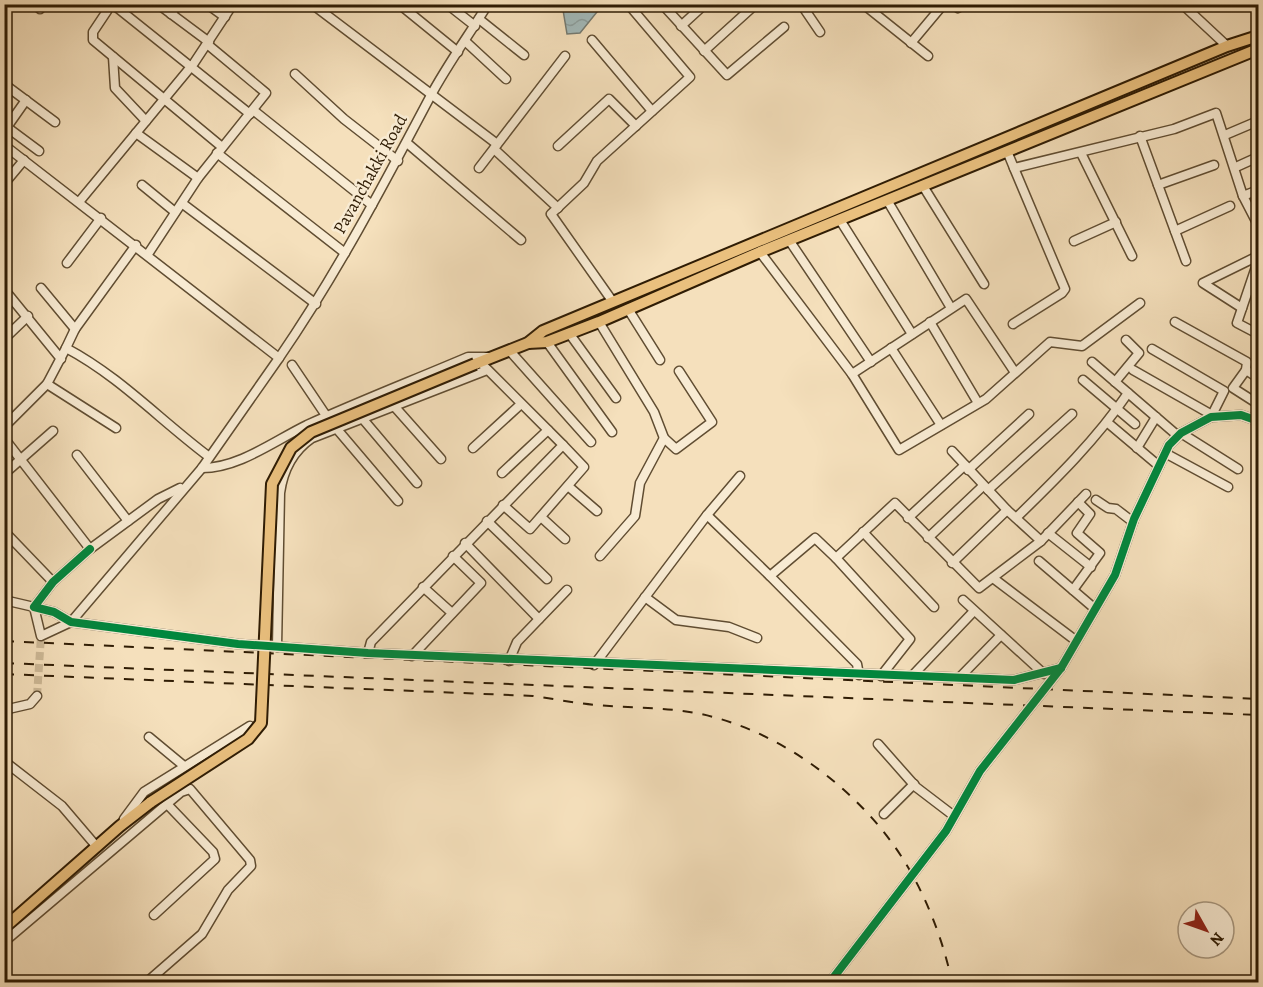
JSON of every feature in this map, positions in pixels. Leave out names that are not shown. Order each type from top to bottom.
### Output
[{"type":"main road","points":[[528,343],[543,331],[1227,46],[1258,36]]},
{"type":"main road","points":[[4,928],[120,826],[151,802],[248,738],[261,723],[272,484],[291,448],[311,432],[481,365],[492,357],[509,350],[528,343],[547,342],[599,322],[789,240],[1258,50]]},
{"type":"street","points":[[5,4],[8,7],[10,4]]},
{"type":"street","points":[[35,4],[40,9],[44,4]]},
{"type":"street","points":[[100,4],[107,11],[91,36],[220,150],[345,253]]},
{"type":"street","points":[[148,254],[198,178],[266,93],[159,4]]},
{"type":"street","points":[[171,14],[178,4]]},
{"type":"street","points":[[207,4],[225,17]]},
{"type":"street","points":[[79,202],[191,66],[233,4]]},
{"type":"street","points":[[312,4],[496,147],[558,208]]},
{"type":"street","points":[[399,4],[458,52]]},
{"type":"street","points":[[447,4],[524,55]]},
{"type":"street","name":"Pavanchakki Road","points":[[70,622],[202,468],[208,456],[316,304],[398,161],[431,95],[488,4]]},
{"type":"street","points":[[612,302],[551,214],[584,183],[597,161],[690,77],[628,4]]},
{"type":"street","points":[[681,26],[705,4]]},
{"type":"street","points":[[704,51],[756,4]]},
{"type":"street","points":[[801,4],[820,32]]},
{"type":"street","points":[[862,4],[928,56]]},
{"type":"street","points":[[954,4],[958,8],[964,4]]},
{"type":"street","points":[[1182,4],[1227,46]]},
{"type":"street","points":[[664,5],[704,51],[729,75],[784,27]]},
{"type":"street","points":[[115,6],[372,205]]},
{"type":"street","points":[[911,43],[942,6]]},
{"type":"street","points":[[592,40],[652,111]]},
{"type":"street","points":[[465,41],[506,79]]},
{"type":"street","points":[[479,168],[566,56]]},
{"type":"street","points":[[113,57],[115,88],[146,121]]},
{"type":"street","points":[[295,74],[344,120],[398,161]]},
{"type":"street","points":[[4,84],[55,122]]},
{"type":"street","points":[[558,146],[609,99],[636,126]]},
{"type":"street","points":[[26,100],[6,126],[39,151]]},
{"type":"street","points":[[1014,168],[1174,129],[1216,113],[1244,196],[1258,225]]},
{"type":"street","points":[[1225,135],[1258,121]]},
{"type":"street","points":[[136,133],[198,178]]},
{"type":"street","points":[[1140,136],[1186,261]]},
{"type":"street","points":[[407,143],[521,240]]},
{"type":"street","points":[[4,145],[148,254],[279,358]]},
{"type":"street","points":[[1007,151],[1065,289],[1013,324]]},
{"type":"street","points":[[1081,153],[1132,256]]},
{"type":"street","points":[[1236,167],[1258,157]]},
{"type":"street","points":[[4,184],[24,160]]},
{"type":"street","points":[[1158,185],[1214,165]]},
{"type":"street","points":[[142,185],[175,212]]},
{"type":"street","points":[[923,186],[984,284]]},
{"type":"street","points":[[1244,196],[1258,190]]},
{"type":"street","points":[[887,200],[951,308]]},
{"type":"street","points":[[183,204],[316,304]]},
{"type":"street","points":[[1175,231],[1230,206]]},
{"type":"street","points":[[67,263],[101,218]]},
{"type":"street","points":[[840,220],[912,334]]},
{"type":"street","points":[[1074,241],[1116,222]]},
{"type":"street","points":[[789,240],[871,362]]},
{"type":"street","points":[[4,427],[47,384],[62,359],[75,329],[136,245]]},
{"type":"street","points":[[760,252],[852,374],[899,450],[978,404],[1050,342],[1085,344],[1140,303]]},
{"type":"street","points":[[1242,309],[1203,283],[1258,256]]},
{"type":"street","points":[[1258,261],[1237,323],[1258,334]]},
{"type":"street","points":[[41,288],[75,329]]},
{"type":"street","points":[[4,295],[8,294],[28,316],[62,359]]},
{"type":"street","points":[[852,374],[964,300],[968,301],[1014,371]]},
{"type":"street","points":[[628,309],[660,360]]},
{"type":"street","points":[[4,339],[28,316]]},
{"type":"street","points":[[599,322],[654,412],[664,438],[678,449],[712,422],[679,370]]},
{"type":"street","points":[[930,322],[978,404]]},
{"type":"street","points":[[830,982],[946,831],[980,771],[1061,668],[1075,640],[1115,575],[1133,522],[1165,453],[1179,435],[1212,416],[1241,415],[1254,419],[1258,405],[1233,388],[1246,370],[1247,362],[1175,322]]},
{"type":"street","points":[[569,333],[616,398]]},
{"type":"street","points":[[1115,382],[1139,353],[1126,340]]},
{"type":"street","points":[[547,342],[612,432]]},
{"type":"street","points":[[66,348],[116,379],[168,426],[208,456]]},
{"type":"street","points":[[891,348],[941,425]]},
{"type":"street","points":[[1152,349],[1224,391],[1212,416]]},
{"type":"street","points":[[509,350],[591,442]]},
{"type":"street","points":[[202,468],[215,468],[270,446],[327,417],[468,357],[492,357]]},
{"type":"street","points":[[1092,362],[1179,435],[1238,469]]},
{"type":"street","points":[[292,365],[327,417]]},
{"type":"street","points":[[278,647],[280,493],[283,475],[291,460],[306,442],[394,406],[481,365],[584,467],[529,530],[503,505]]},
{"type":"street","points":[[1133,370],[1212,416]]},
{"type":"street","points":[[1246,370],[1258,378]]},
{"type":"street","points":[[1083,380],[1135,424]]},
{"type":"street","points":[[47,384],[116,428]]},
{"type":"street","points":[[1016,518],[1072,463],[1108,423],[1128,393]]},
{"type":"street","points":[[473,448],[521,404]]},
{"type":"street","points":[[394,406],[441,459]]},
{"type":"street","points":[[908,518],[1029,414]]},
{"type":"street","points":[[928,538],[1072,414]]},
{"type":"street","points":[[1137,448],[1156,417]]},
{"type":"street","points":[[362,418],[417,483]]},
{"type":"street","points":[[1108,423],[1159,466]]},
{"type":"street","points":[[336,428],[398,501]]},
{"type":"street","points":[[4,474],[53,430]]},
{"type":"street","points":[[502,473],[548,430]]},
{"type":"street","points":[[4,438],[90,549]]},
{"type":"street","points":[[600,556],[635,516],[640,483],[664,438]]},
{"type":"street","points":[[368,653],[371,642],[563,445]]},
{"type":"street","points":[[952,451],[1006,510],[1041,541]]},
{"type":"street","points":[[1165,453],[1228,487]]},
{"type":"street","points":[[78,455],[128,521]]},
{"type":"street","points":[[594,665],[707,515],[740,476]]},
{"type":"street","points":[[34,607],[53,582],[90,549],[158,499],[185,486]]},
{"type":"street","points":[[568,486],[597,511]]},
{"type":"street","points":[[836,558],[895,503],[979,588],[1041,541],[1086,494]]},
{"type":"street","points":[[1096,500],[1108,508],[1116,509],[1133,522]]},
{"type":"street","points":[[1073,590],[1100,553],[1077,532],[1090,514],[1078,502]]},
{"type":"street","points":[[952,563],[1006,510]]},
{"type":"street","points":[[707,515],[857,664],[859,675]]},
{"type":"street","points":[[541,517],[565,539]]},
{"type":"street","points":[[487,521],[547,579]]},
{"type":"street","points":[[4,531],[53,582]]},
{"type":"street","points":[[863,532],[934,607]]},
{"type":"street","points":[[1048,533],[1091,567]]},
{"type":"street","points":[[770,576],[815,538],[910,639],[881,676]]},
{"type":"street","points":[[465,543],[539,619]]},
{"type":"street","points":[[412,656],[481,583],[453,556]]},
{"type":"street","points":[[1039,561],[1094,608]]},
{"type":"street","points":[[993,578],[1075,640]]},
{"type":"street","points":[[423,587],[452,613]]},
{"type":"street","points":[[509,661],[517,642],[567,590]]},
{"type":"street","points":[[645,597],[676,620],[729,627],[757,638]]},
{"type":"street","points":[[4,600],[54,612],[70,622],[278,647],[412,656],[881,676],[961,676],[1014,680],[1061,668]]},
{"type":"street","points":[[963,600],[1044,674]]},
{"type":"street","points":[[34,607],[41,636],[70,622]]},
{"type":"street","points":[[912,676],[975,611]]},
{"type":"street","points":[[961,676],[1001,635]]},
{"type":"street","points":[[4,710],[30,704],[37,696]]},
{"type":"street","points":[[120,826],[144,792],[250,726]]},
{"type":"street","points":[[149,738],[184,766]]},
{"type":"street","points":[[878,744],[914,784],[954,816]]},
{"type":"street","points":[[4,760],[62,806],[97,847]]},
{"type":"street","points":[[884,814],[914,784]]},
{"type":"street","points":[[4,942],[181,792],[190,789],[251,863],[228,890],[202,934],[147,982]]},
{"type":"street","points":[[154,915],[215,859],[213,852],[167,804]]},
{"type":"water","points":[[598,4],[597,12],[580,33],[567,34],[563,10],[553,5]]},
{"type":"tunnel","points":[[37,696],[41,636]]},
{"type":"railway","points":[[4,641],[1258,699]]},
{"type":"railway","points":[[4,663],[1258,715]]},
{"type":"railway","points":[[4,674],[533,696],[596,705],[684,711],[729,722],[792,751],[822,772],[874,820],[895,847],[926,901],[945,954],[952,982]]},
{"type":"cycle path","points":[[830,982],[946,831],[980,771],[1061,668],[1115,575],[1134,519],[1169,445],[1181,433],[1211,417],[1241,415],[1258,421]]},
{"type":"cycle path","points":[[90,549],[53,582],[34,607],[54,612],[71,622],[238,644],[368,653],[1014,680],[1061,668]]}]
